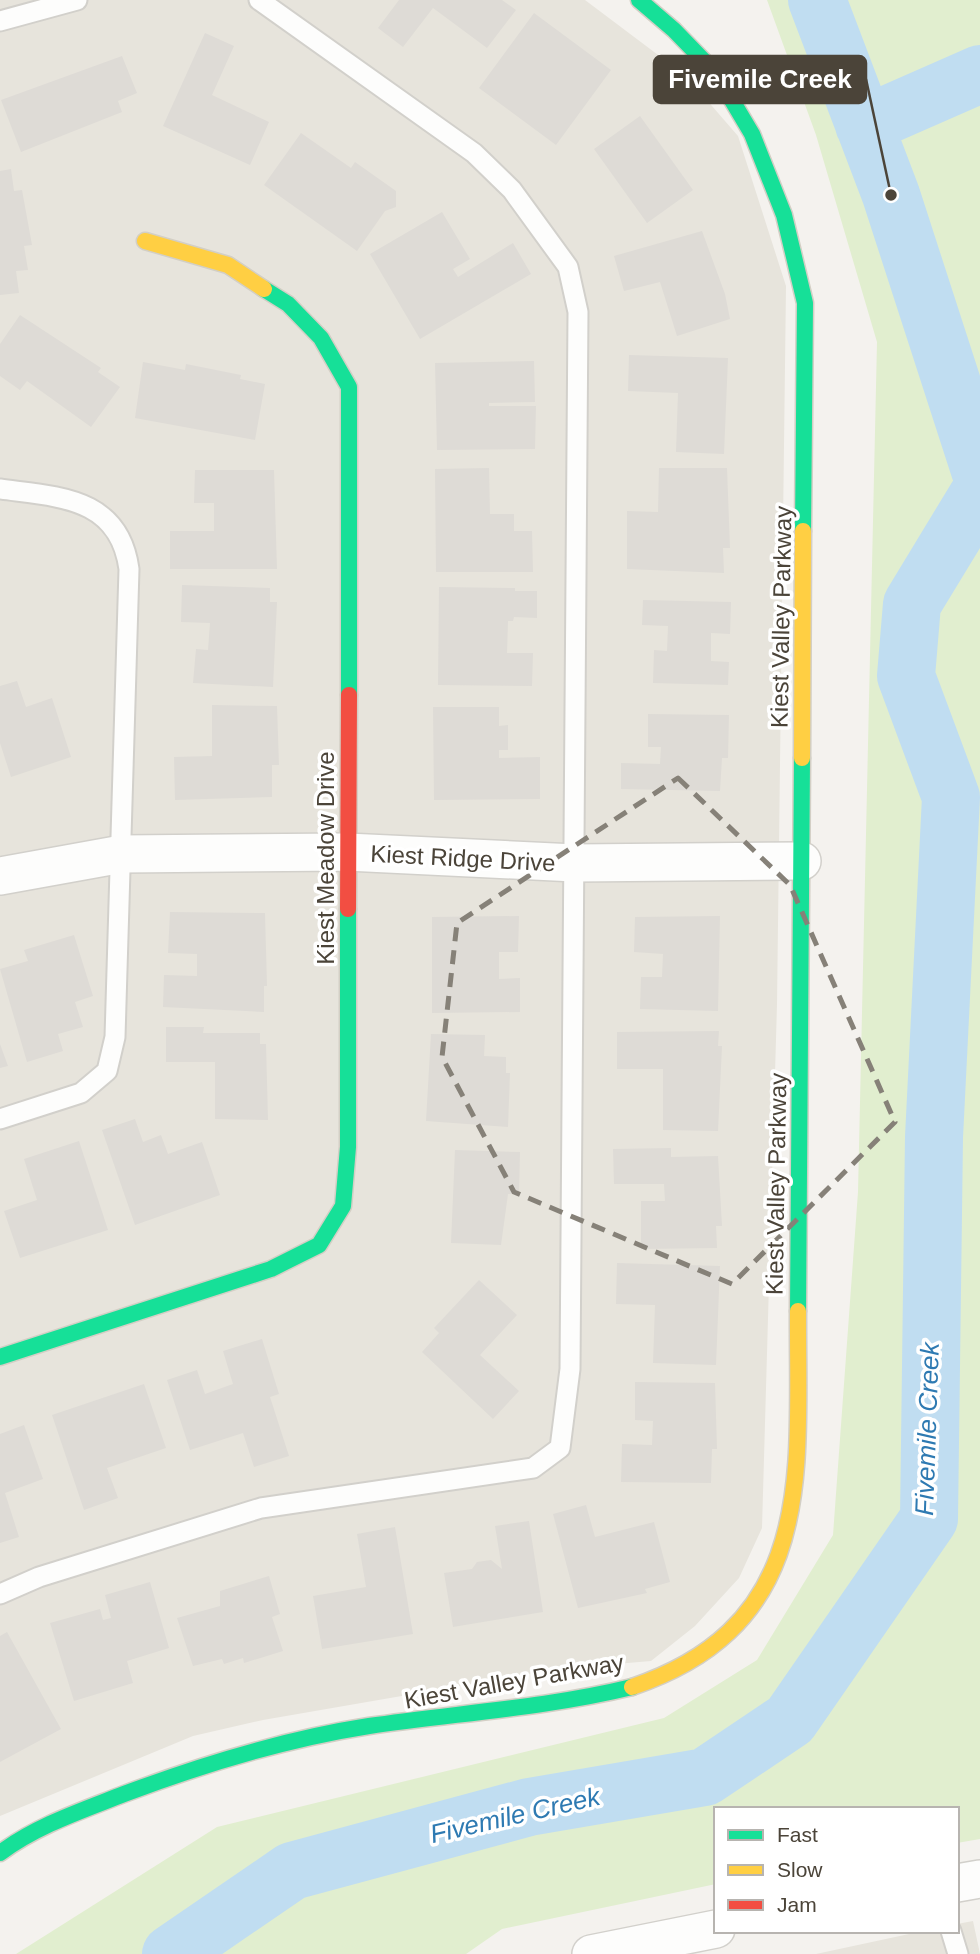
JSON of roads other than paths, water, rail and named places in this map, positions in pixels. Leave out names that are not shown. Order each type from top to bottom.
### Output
[{"type":"street","name":"Kiest Valley Parkway","points":[[0,1853],[11,1844],[65,1817],[143,1786],[276,1745],[328,1733],[608,1693],[666,1674],[710,1647],[746,1609],[775,1569],[789,1529],[797,1476],[805,303],[793,240],[772,174],[739,110],[700,55],[639,0]]},
{"type":"street","name":"Kiest Meadow Drive","points":[[0,1357],[271,1269],[319,1245],[343,1206],[348,1147],[349,387],[321,338],[288,304],[228,265],[145,241]]},
{"type":"street","name":"Kiest Ridge Drive","points":[[0,876],[122,854],[347,852],[575,863],[802,861]]},
{"type":"street","points":[[959,1883],[980,1879]]},
{"type":"street","points":[[591,1954],[714,1929]]},
{"type":"lane","points":[[0,21],[77,0]]},
{"type":"lane","points":[[0,1594],[39,1577],[261,1508],[533,1468],[560,1448],[570,1369],[578,312],[568,267],[512,190],[474,153],[259,0]]},
{"type":"lane","points":[[0,488],[66,498],[102,514],[126,547],[129,569],[116,1037],[107,1071],[81,1093],[0,1119]]},
{"type":"lane","points":[[952,1933],[958,1954]]},
{"type":"waterway","name":"Fivemile Creek","points":[[817,0],[891,195],[980,470]]},
{"type":"waterway","points":[[864,125],[980,74]]},
{"type":"waterway","name":"Fivemile Creek","points":[[171,1954],[292,1871],[529,1807],[705,1777],[790,1720],[929,1519],[934,1137],[951,797],[906,676],[912,604],[980,492]]},
{"type":"place","name":"Fivemile Creek","points":[[891,195]]}]
